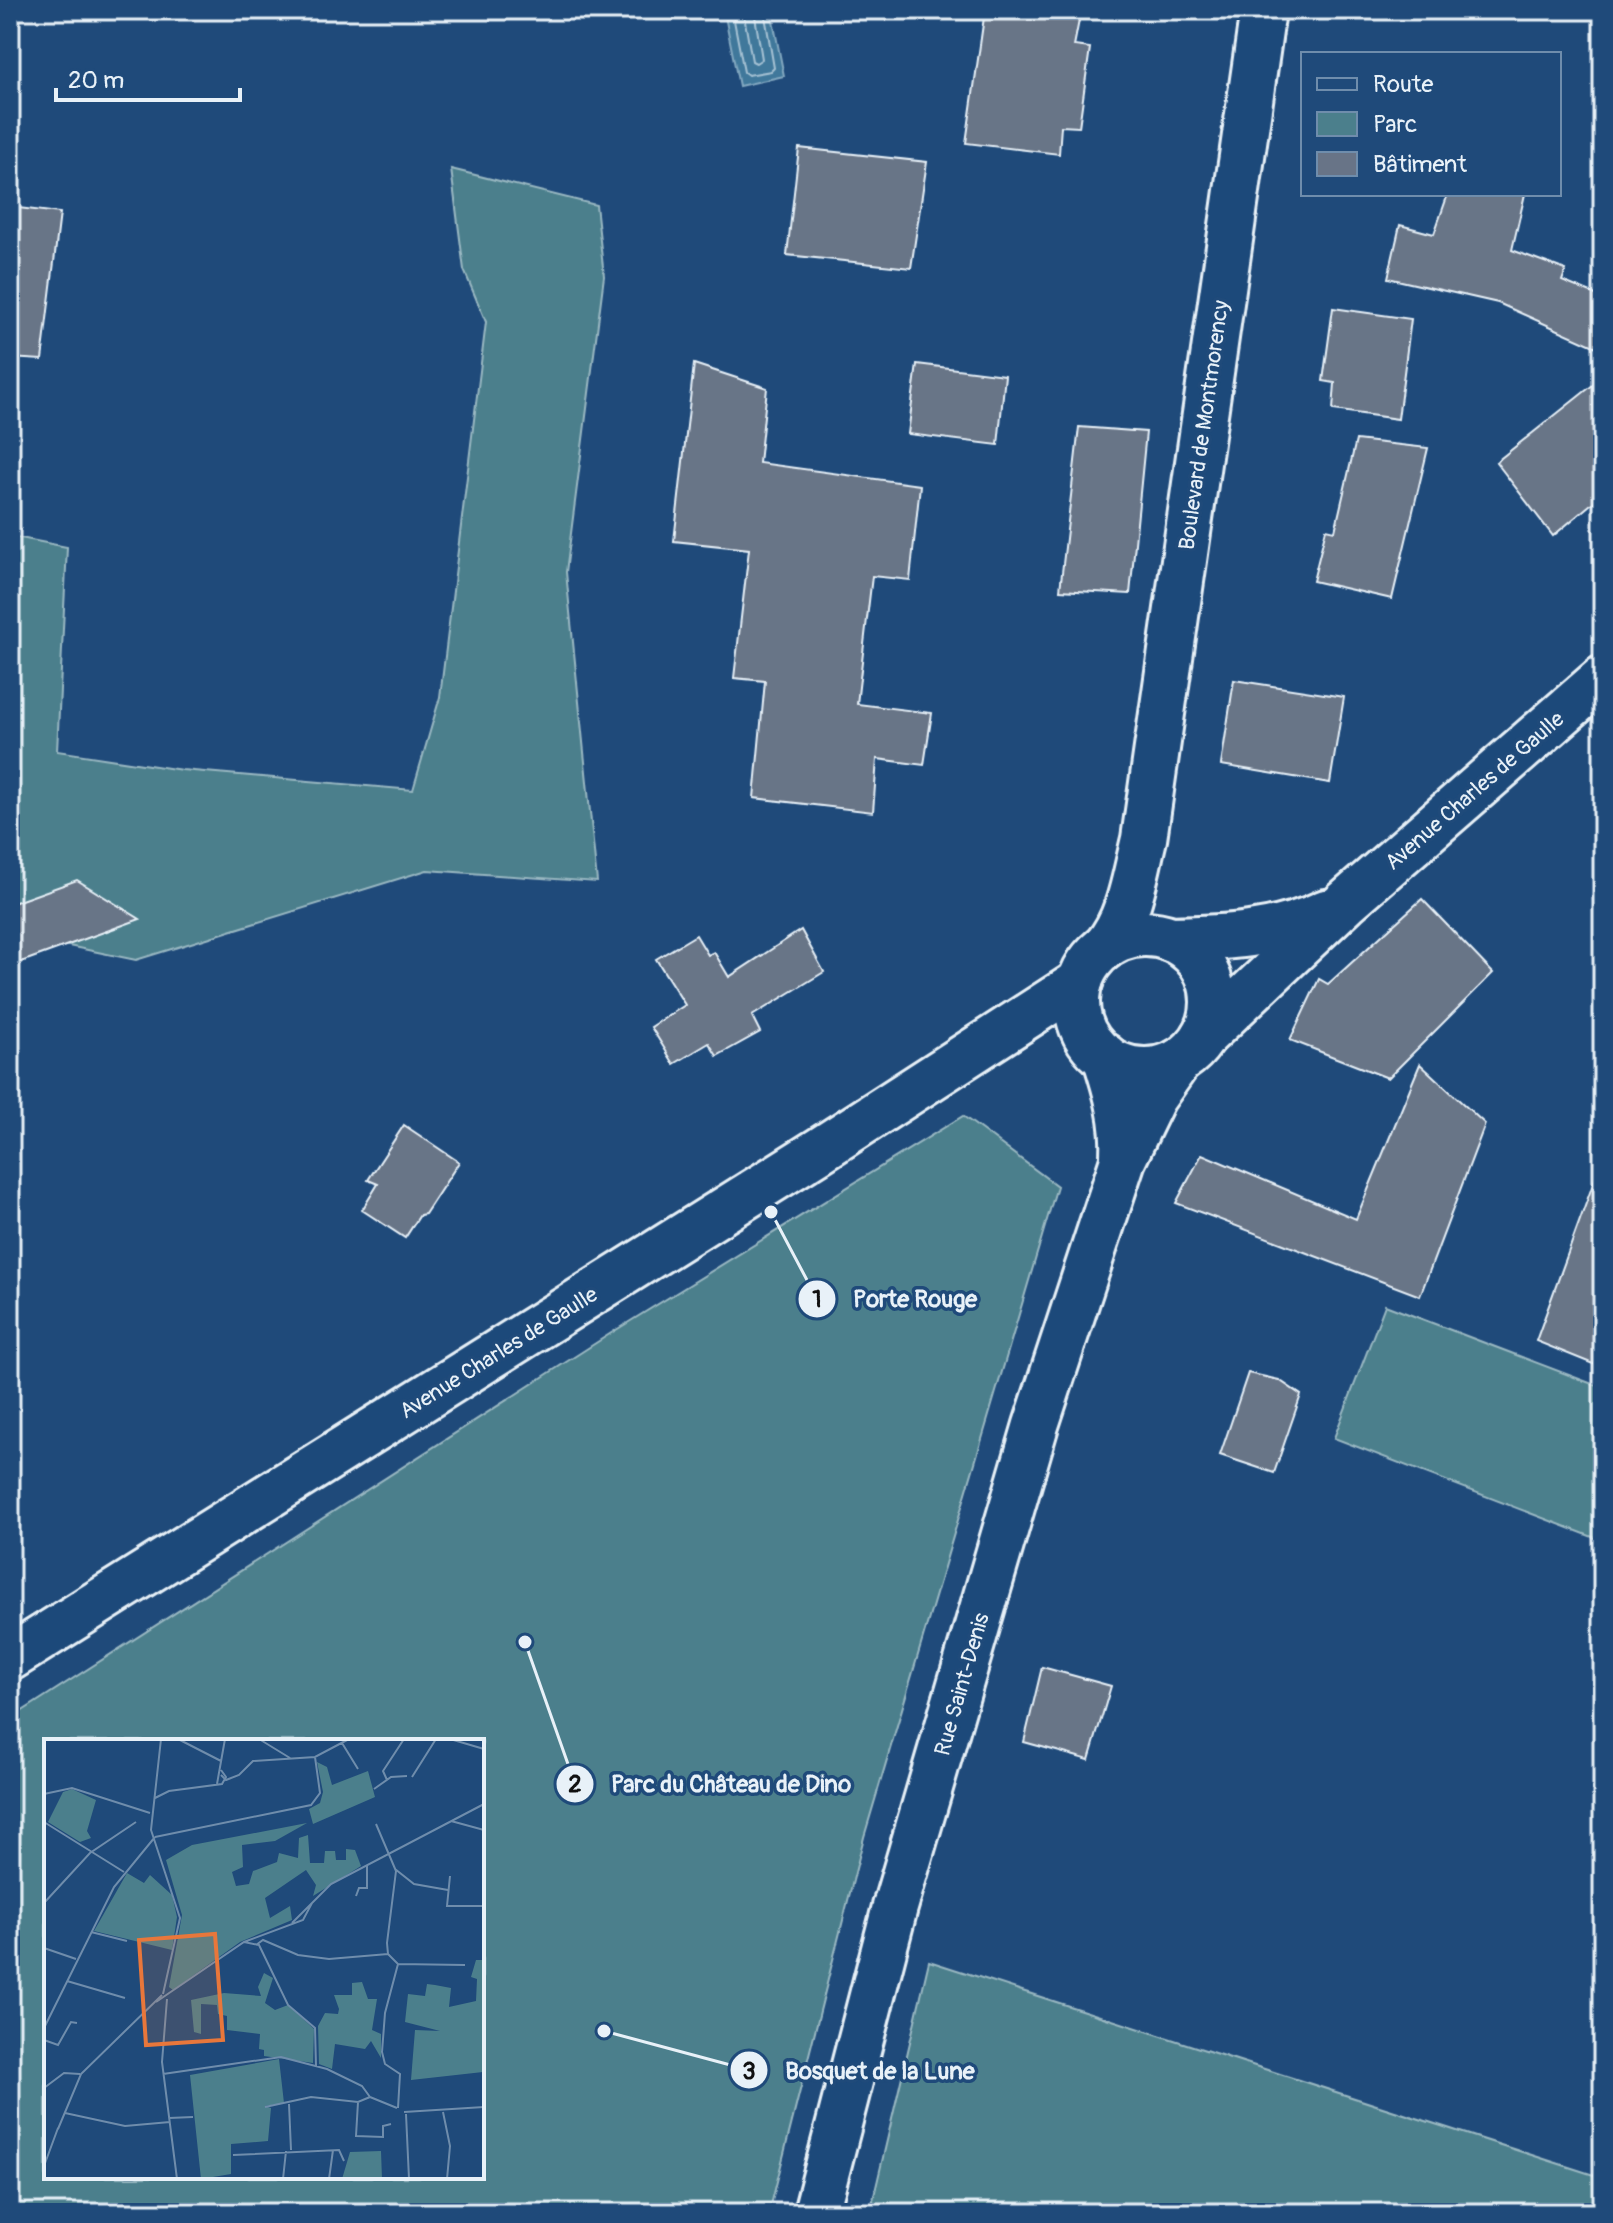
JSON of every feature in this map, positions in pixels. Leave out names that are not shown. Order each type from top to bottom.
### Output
[{"type":"main road","name":"Boulevard de Montmorency","points":[[1105,947],[1123,920],[1144,839],[1263,10]]},
{"type":"main road","name":"Avenue Charles de Gaulle","points":[[1192,1048],[1346,902],[1603,678]]},
{"type":"main road","name":"Boulevard de Montmorency","points":[[1144,839],[1145,879],[1150,904],[1168,938]]},
{"type":"main road","name":"Avenue Charles de Gaulle","points":[[1168,938],[1218,938],[1271,931],[1309,920],[1346,902]]},
{"type":"main road","points":[[1148,934],[1168,938],[1190,950],[1204,968],[1214,1002],[1211,1020],[1192,1048],[1163,1068],[1145,1071],[1127,1067],[1093,1047],[1081,1027],[1077,1004],[1080,982],[1089,962],[1105,947],[1126,937],[1148,934]]},
{"type":"main road","name":"Avenue Charles de Gaulle","points":[[10,1658],[985,1045],[1080,982]]},
{"type":"main road","name":"Avenue Charles de Gaulle","points":[[985,1045],[1006,1038],[1034,1037],[1060,1040],[1101,1053]]},
{"type":"main road","name":"Rue Saint-Denis","points":[[816,2213],[899,1894],[1036,1425],[1123,1160],[1153,1098],[1192,1048]]},
{"type":"main road","name":"Rue Saint-Denis","points":[[1101,1053],[1121,1108],[1123,1160]]},
{"type":"green space","points":[[451,169],[596,205],[604,276],[566,572],[597,882],[427,870],[136,960],[10,934],[10,536],[67,547],[57,751],[182,770],[413,790],[440,697],[486,322],[464,270]]},
{"type":"green space","points":[[963,1116],[1057,1186],[864,1837],[769,2213],[10,2213],[10,1719],[616,1330]]},
{"type":"green space","points":[[1385,1305],[1603,1388],[1603,1541],[1334,1438]]},
{"type":"green space","points":[[929,1961],[1603,2178],[1603,2213],[870,2213]]},
{"type":"water","points":[[771,10],[784,76],[739,86],[724,11]]},
{"type":"building","points":[[985,10],[1081,10],[1074,46],[1090,48],[1079,127],[1061,126],[1059,154],[966,143]]},
{"type":"building","points":[[799,148],[927,162],[911,268],[787,255]]},
{"type":"building","points":[[1447,196],[1525,196],[1512,250],[1566,270],[1562,281],[1603,298],[1603,350],[1498,303],[1388,278],[1400,225],[1434,234]]},
{"type":"building","points":[[10,207],[60,213],[42,360],[10,358]]},
{"type":"building","points":[[1333,308],[1411,319],[1398,419],[1333,410],[1335,383],[1323,381]]},
{"type":"building","points":[[694,364],[767,388],[759,463],[920,485],[910,580],[872,576],[857,704],[932,713],[924,765],[877,759],[873,812],[754,798],[765,681],[734,678],[749,549],[674,541]]},
{"type":"building","points":[[917,364],[1005,375],[998,445],[908,434]]},
{"type":"building","points":[[1603,377],[1603,494],[1553,536],[1496,462]]},
{"type":"building","points":[[1079,427],[1146,432],[1130,594],[1060,590]]},
{"type":"building","points":[[1356,440],[1428,448],[1392,599],[1313,581],[1326,529],[1335,531]]},
{"type":"building","points":[[1234,680],[1344,697],[1330,783],[1221,765]]},
{"type":"building","points":[[77,880],[140,919],[10,966],[10,904]]},
{"type":"building","points":[[1422,899],[1493,973],[1388,1078],[1290,1040],[1319,979],[1328,984]]},
{"type":"building","points":[[801,930],[824,972],[752,1016],[760,1032],[717,1056],[709,1043],[674,1064],[651,1027],[685,1005],[656,959],[696,935],[708,955],[714,952],[729,977]]},
{"type":"building","points":[[1420,1064],[1485,1124],[1420,1296],[1176,1203],[1202,1154],[1356,1219]]},
{"type":"building","points":[[404,1125],[459,1162],[425,1214],[420,1215],[405,1238],[362,1210],[378,1184],[368,1180]]},
{"type":"building","points":[[1597,1173],[1603,1174],[1603,1368],[1536,1341]]},
{"type":"building","points":[[1248,1373],[1279,1380],[1301,1395],[1274,1473],[1220,1455]]},
{"type":"building","points":[[1042,1667],[1111,1686],[1089,1760],[1024,1742]]},
{"type":"place","name":"Porte Rouge","points":[[771,1212]]},
{"type":"place","name":"Parc du Château de Dino","points":[[525,1642]]},
{"type":"place","name":"Bosquet de la Lune","points":[[604,2031]]}]
